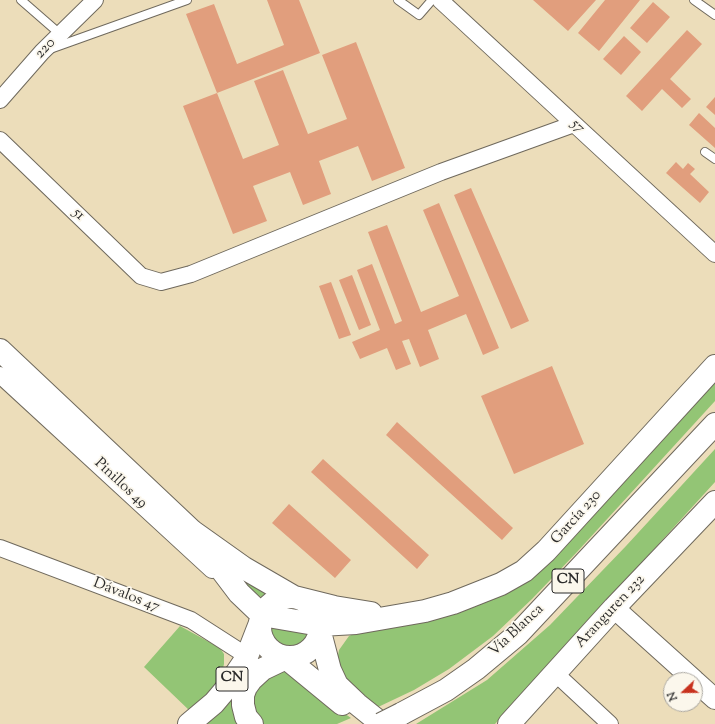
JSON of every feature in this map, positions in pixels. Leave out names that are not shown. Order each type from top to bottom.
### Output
[{"type":"main road","name":"Pinillos 49","points":[[0,350],[192,532],[244,568],[294,597]]},
{"type":"main road","name":"García 230","points":[[320,628],[402,616],[425,611],[452,603],[501,584],[524,571],[546,551],[715,366]]},
{"type":"main road","name":"Vía Blanca","points":[[381,724],[446,690],[476,669],[518,634],[715,424]]},
{"type":"main road","name":"Aranguren 232","points":[[509,724],[614,608],[715,502]]},
{"type":"main road","name":"Pinillos 49","points":[[192,532],[261,619]]},
{"type":"main road","points":[[320,628],[317,641],[312,649],[295,658],[286,658],[277,655],[266,646],[260,633],[261,619],[267,607],[275,601],[284,597],[294,597],[304,600],[312,606],[318,615],[330,670],[337,685],[381,724]]},
{"type":"main road","name":"García 230","points":[[294,597],[334,607],[402,616]]},
{"type":"main road","points":[[261,619],[320,628]]},
{"type":"main road","name":"CN","points":[[188,724],[214,703],[224,690],[247,656],[261,619]]},
{"type":"main road","points":[[330,670],[331,648],[339,635],[356,623]]},
{"type":"main road","points":[[252,724],[246,717],[243,705],[243,695],[246,687],[263,669],[286,658]]},
{"type":"main road","points":[[286,658],[368,724]]},
{"type":"street","name":"220","points":[[0,100],[42,52],[95,0]]},
{"type":"street","name":"57","points":[[440,0],[715,254]]},
{"type":"street","name":"51","points":[[0,140],[141,276],[160,282],[191,274],[441,172],[574,124]]},
{"type":"street","name":"Pinillos 49","points":[[0,375],[212,570],[239,593]]},
{"type":"street","name":"Dávalos 47","points":[[0,548],[191,620],[247,656]]},
{"type":"street","points":[[614,608],[684,672]]},
{"type":"street","points":[[555,673],[610,724]]},
{"type":"street","points":[[703,689],[715,699]]},
{"type":"lane","points":[[21,0],[60,34]]},
{"type":"lane","points":[[42,52],[187,0]]},
{"type":"lane","points":[[398,0],[418,14],[432,0]]},
{"type":"lane","points":[[694,0],[715,15]]},
{"type":"lane","points":[[705,152],[715,159]]},
{"type":"green space","points":[[715,382],[715,401],[577,552],[532,599],[493,636],[449,669],[414,690],[376,708],[344,683],[336,666],[339,650],[349,636],[367,628],[488,595]]},
{"type":"green space","points":[[715,449],[715,482],[495,724],[416,724],[487,680],[550,625],[626,546]]},
{"type":"green space","points":[[234,569],[268,591],[267,595],[261,597],[253,592],[243,582]]},
{"type":"green space","points":[[267,620],[314,630],[313,636],[309,643],[297,650],[283,649],[271,641],[267,632]]},
{"type":"green space","points":[[180,626],[220,648],[224,654],[224,664],[220,680],[191,712],[144,667]]},
{"type":"green space","points":[[284,668],[351,718],[337,724],[262,724],[251,704],[259,679]]},
{"type":"green space","points":[[237,689],[244,724],[204,724]]},
{"type":"building","points":[[267,0],[299,0],[320,53],[217,93],[186,14],[214,4],[237,64],[284,45]]},
{"type":"building","points":[[533,0],[596,0],[568,31]]},
{"type":"building","points":[[605,0],[640,0],[599,51],[578,33]]},
{"type":"building","points":[[653,2],[670,17],[647,43],[630,28]]},
{"type":"building","points":[[687,30],[702,44],[670,79],[691,99],[682,108],[662,89],[642,111],[626,96]]},
{"type":"building","points":[[624,36],[641,52],[621,75],[603,59]]},
{"type":"building","points":[[356,42],[405,168],[372,181],[358,146],[319,161],[331,194],[303,205],[290,172],[253,186],[267,221],[233,234],[183,106],[217,93],[243,159],[279,145],[254,81],[283,70],[308,134],[347,119],[322,55]]},
{"type":"building","points":[[715,97],[715,115],[706,107]]},
{"type":"building","points":[[699,113],[715,128],[715,148],[689,125]]},
{"type":"building","points":[[676,162],[683,169],[688,163],[695,169],[690,174],[709,192],[700,203],[666,173]]},
{"type":"building","points":[[471,188],[529,321],[511,329],[454,195]]},
{"type":"building","points":[[439,203],[499,348],[483,355],[466,314],[428,330],[439,359],[420,367],[409,339],[402,341],[411,364],[396,370],[387,348],[360,359],[352,342],[380,330],[357,270],[372,264],[395,324],[402,321],[368,232],[387,225],[421,312],[459,296],[423,210]]},
{"type":"building","points":[[352,275],[371,325],[359,330],[339,280]]},
{"type":"building","points":[[331,282],[351,335],[339,339],[319,286]]},
{"type":"building","points":[[552,366],[584,444],[514,474],[481,396]]},
{"type":"building","points":[[397,422],[513,528],[502,540],[386,435]]},
{"type":"building","points":[[323,459],[429,555],[417,569],[311,472]]},
{"type":"building","points":[[289,504],[351,560],[335,578],[272,523]]}]
